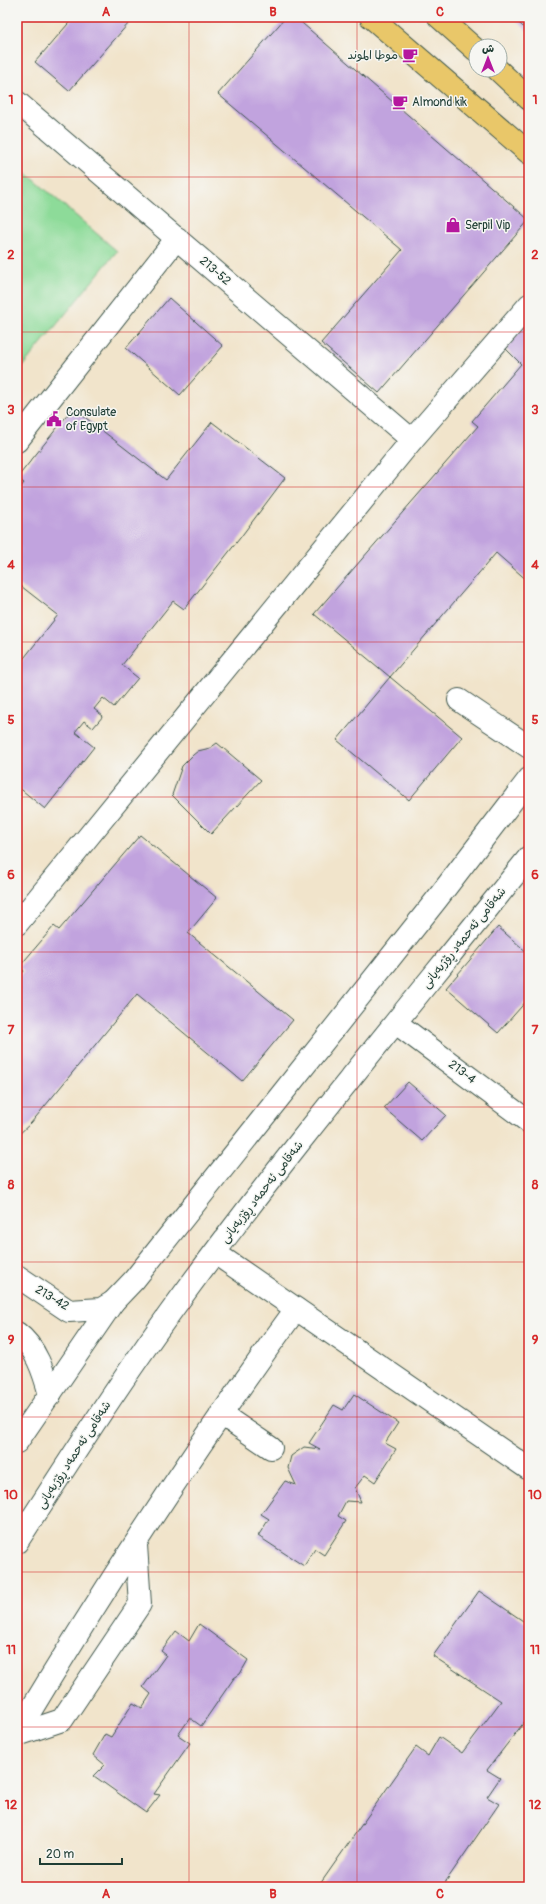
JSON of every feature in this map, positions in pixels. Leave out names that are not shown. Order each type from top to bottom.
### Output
[{"type":"main road","points":[[371,17],[529,153]]},
{"type":"main road","points":[[439,17],[468,43]]},
{"type":"main road","points":[[507,78],[529,99]]},
{"type":"street","name":"213-52","points":[[17,102],[412,440]]},
{"type":"street","points":[[17,442],[177,238]]},
{"type":"street","points":[[17,924],[412,440],[529,304]]},
{"type":"street","points":[[459,700],[529,747]]},
{"type":"street","points":[[17,1442],[113,1302],[134,1280],[432,906],[529,779]]},
{"type":"street","name":"شەقامی ئەحمەد ڕۆژبەیانی","points":[[17,1542],[86,1434],[174,1307],[256,1198],[529,857]]},
{"type":"street","name":"213-4","points":[[396,1023],[529,1122]]},
{"type":"street","points":[[215,1254],[529,1469]]},
{"type":"street","name":"213-42","points":[[17,1276],[70,1311],[101,1309],[113,1302]]},
{"type":"street","points":[[17,1734],[67,1650],[221,1414],[296,1309]]},
{"type":"street","points":[[17,1333],[24,1339],[44,1372],[50,1395]]},
{"type":"street","points":[[221,1414],[271,1448]]},
{"type":"street","points":[[17,1734],[62,1720],[140,1604],[136,1545]]},
{"type":"green space","points":[[17,165],[117,251],[17,373]]},
{"type":"building","points":[[74,17],[122,17],[129,23],[69,91],[35,62]]},
{"type":"building","points":[[286,17],[295,17],[529,220],[379,393],[321,343],[402,250],[218,94]]},
{"type":"building","points":[[512,17],[529,17],[529,32]]},
{"type":"building","points":[[169,298],[223,346],[180,395],[126,348]]},
{"type":"building","points":[[529,320],[529,582],[496,553],[390,677],[314,614],[478,426],[472,421],[521,364],[506,349]]},
{"type":"building","points":[[73,408],[166,480],[212,422],[285,478],[184,609],[173,601],[122,665],[138,678],[114,707],[103,698],[94,709],[103,716],[93,728],[84,721],[75,732],[94,747],[45,809],[17,786],[17,667],[58,615],[17,583],[17,492],[24,483],[17,478]]},
{"type":"building","points":[[390,677],[462,737],[409,800],[337,740]]},
{"type":"building","points":[[217,743],[261,780],[211,834],[172,795],[182,766],[198,751],[210,748]]},
{"type":"building","points":[[140,835],[217,898],[188,933],[293,1020],[242,1081],[137,994],[31,1123],[17,1136],[17,979],[24,971],[19,967],[54,926],[59,930]]},
{"type":"building","points":[[498,927],[529,954],[529,998],[498,1033],[446,988]]},
{"type":"building","points":[[408,1082],[446,1115],[422,1141],[384,1108]]},
{"type":"building","points":[[354,1394],[398,1423],[385,1443],[396,1449],[375,1482],[365,1475],[355,1488],[361,1502],[346,1501],[338,1516],[346,1521],[324,1555],[315,1549],[304,1566],[258,1536],[269,1519],[261,1514],[285,1481],[296,1485],[288,1468],[291,1456],[304,1447],[320,1449],[309,1443],[334,1405],[343,1410]]},
{"type":"building","points":[[479,1591],[529,1625],[529,1723],[525,1721],[487,1770],[500,1778],[487,1797],[499,1804],[442,1887],[318,1887],[416,1747],[428,1756],[439,1737],[462,1753],[501,1701],[433,1656]]},
{"type":"building","points":[[199,1624],[248,1660],[240,1674],[234,1678],[201,1726],[190,1718],[178,1735],[190,1743],[154,1794],[160,1795],[146,1813],[94,1776],[105,1765],[93,1755],[105,1734],[111,1737],[133,1703],[142,1708],[151,1694],[143,1687],[166,1655],[161,1651],[176,1631],[189,1641]]},
{"type":"place","name":"موطا الموند","points":[[410,55]]},
{"type":"place","name":"Almond kik","points":[[400,102]]},
{"type":"place","name":"Serpil Vip","points":[[453,225]]},
{"type":"place","name":"Consulate of Egypt","points":[[54,419]]}]
